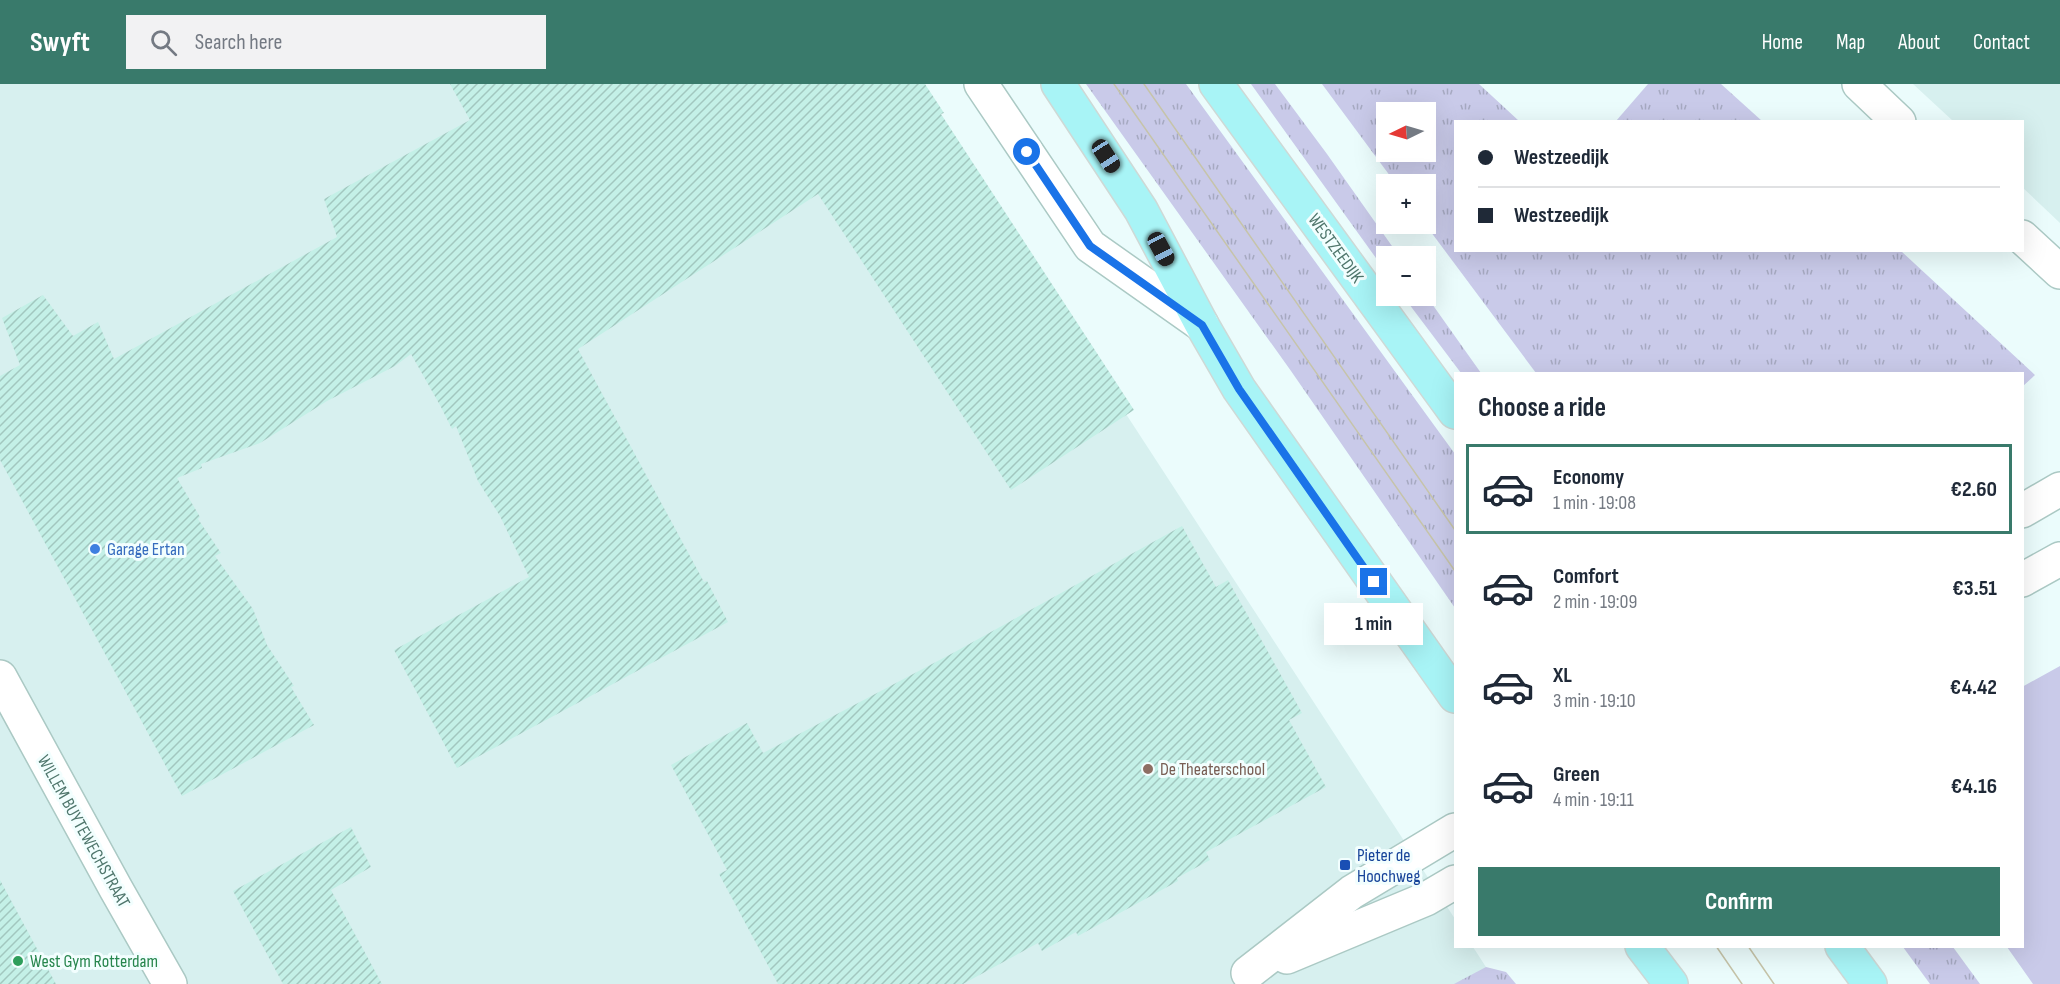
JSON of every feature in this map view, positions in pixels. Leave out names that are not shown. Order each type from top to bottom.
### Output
[{"type":"main road","points":[[1058,84],[1141,210],[1239,389],[1454,695]]},
{"type":"main road","name":"WESTZEEDIJK","points":[[1216,84],[1454,411]]},
{"type":"main road","points":[[1644,948],[1671,984]]},
{"type":"main road","points":[[1843,948],[1870,984]]},
{"type":"street","points":[[981,84],[1090,246],[1202,325]]},
{"type":"street","points":[[1859,84],[1897,120]]},
{"type":"street","points":[[2024,239],[2060,272]]},
{"type":"street","points":[[2024,510],[2060,489]]},
{"type":"street","points":[[2024,579],[2060,559]]},
{"type":"street","name":"WILLEM BUYTEWECHSTRAAT","points":[[0,676],[170,984]]},
{"type":"street","points":[[1238,979],[1352,892],[1454,831]]},
{"type":"street","points":[[1238,979],[1426,899],[1454,883]]},
{"type":"shaded area","points":[[0,84],[911,84],[1454,917],[1454,948],[1474,948],[1497,984],[0,984]]},
{"type":"shaded area","points":[[1913,84],[2060,84],[2060,223],[2024,189],[2024,120],[1952,120]]},
{"type":"green space","points":[[1086,84],[1186,84],[1454,453],[1454,607],[1291,371]]},
{"type":"green space","points":[[1251,84],[1275,84],[1327,154],[1376,223],[1376,234],[1383,234],[1392,246],[1376,246],[1376,258]]},
{"type":"green space","points":[[1322,84],[1479,84],[1518,120],[1454,120],[1454,252],[1902,252],[2035,375],[2024,385],[2024,372],[1535,372],[1432,234],[1436,234],[1436,174],[1389,174],[1380,162],[1436,162],[1436,102],[1376,102],[1376,157]]},
{"type":"green space","points":[[1648,84],[1721,84],[1761,120],[1617,120]]},
{"type":"green space","points":[[1411,306],[1434,306],[1480,372],[1460,372]]},
{"type":"green space","points":[[2060,666],[2060,984],[2033,984],[2008,948],[2024,948],[2024,686]]},
{"type":"green space","points":[[1904,948],[1954,948],[1980,984],[1930,984]]},
{"type":"green space","points":[[1486,967],[1506,972],[1516,984],[1454,984]]},
{"type":"building","points":[[450,84],[925,84],[944,113],[941,114],[1134,410],[1011,490],[818,194],[578,349],[728,622],[457,768],[394,650],[529,577],[500,516],[478,481],[456,426],[452,429],[411,354],[395,366],[327,401],[260,443],[201,464],[202,468],[177,478],[200,517],[198,519],[221,553],[215,556],[253,609],[267,645],[294,686],[291,687],[314,725],[182,796],[0,460],[0,376],[20,365],[2,318],[43,295],[73,336],[98,322],[114,359],[337,237],[324,199],[470,120]]},
{"type":"building","name":"De Theaterschool","points":[[1182,526],[1216,587],[1228,580],[1302,713],[1289,720],[1326,787],[1206,852],[1210,860],[1177,878],[1178,881],[1078,936],[1076,932],[1042,951],[1038,943],[963,984],[778,984],[719,874],[727,870],[671,765],[747,723],[763,753],[953,653]]},
{"type":"building","points":[[351,827],[371,867],[331,890],[382,984],[283,984],[233,891]]},
{"type":"building","points":[[0,880],[56,984],[0,984]]},
{"type":"tram line","points":[[1114,84],[1454,570]]},
{"type":"tram line","points":[[1144,84],[1454,529]]},
{"type":"tram line","points":[[1717,948],[1742,984]]},
{"type":"tram line","points":[[1749,948],[1774,984]]},
{"type":"place","name":"Garage Ertan","points":[[95,549]]},
{"type":"place","name":"De Theaterschool","points":[[1148,769]]},
{"type":"place","name":"Pieter de Hoochweg","points":[[1345,865]]},
{"type":"place","name":"West Gym Rotterdam","points":[[18,961]]},
{"type":"route","points":[[1027,152],[1090,246],[1202,325],[1239,389],[1374,582]]}]
